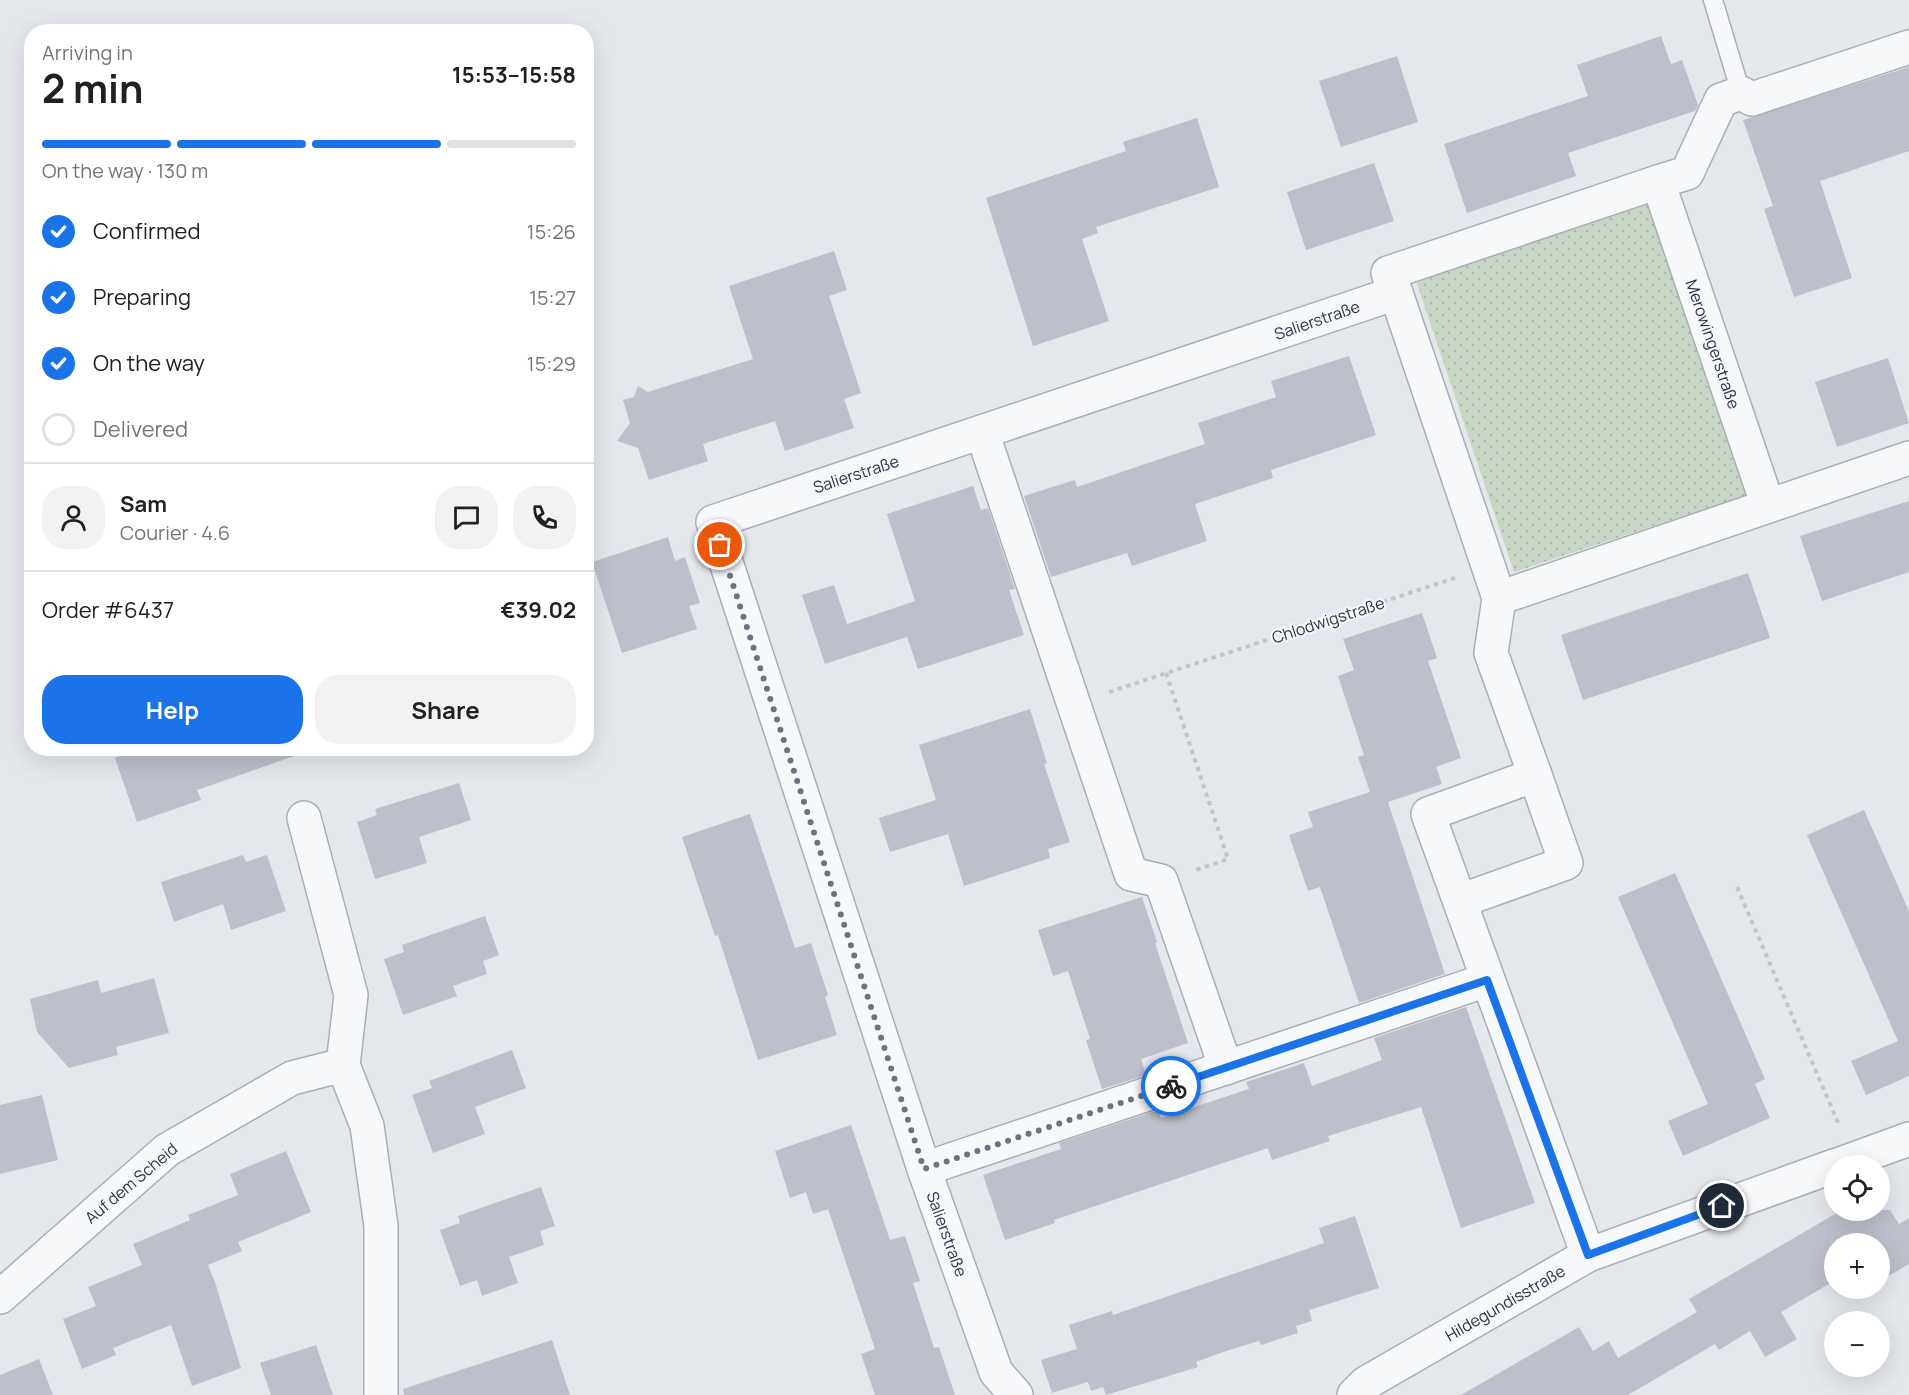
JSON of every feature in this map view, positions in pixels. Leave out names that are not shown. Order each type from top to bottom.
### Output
[{"type":"street","points":[[1460,901],[1566,863],[1491,653],[1499,598],[1388,273],[1687,173],[1721,100],[1740,93],[1752,99],[1909,47]]},
{"type":"street","name":"Merowingerstraße","points":[[1658,182],[1768,506]]},
{"type":"street","name":"Salierstraße","points":[[1016,1395],[996,1372],[924,1169],[713,522],[1396,293]]},
{"type":"street","points":[[982,432],[1131,874],[1161,881],[1226,1068]]},
{"type":"street","points":[[1499,598],[1909,458]]},
{"type":"street","points":[[1535,776],[1428,814],[1588,1255]]},
{"type":"street","points":[[304,818],[351,995],[343,1065],[367,1126],[381,1226],[381,1395]]},
{"type":"street","points":[[924,1169],[1487,980]]},
{"type":"street","name":"Auf dem Scheid","points":[[0,1296],[167,1150],[292,1078],[343,1065]]},
{"type":"street","name":"Hildegundisstraße","points":[[1863,1155],[1909,1138]]},
{"type":"street","name":"Hildegundisstraße","points":[[1354,1395],[1366,1383],[1588,1255],[1824,1169]]},
{"type":"lane","points":[[1713,0],[1740,93]]},
{"type":"path","name":"Chlodwigstraße","points":[[1074,703],[1489,567]]},
{"type":"path","points":[[1161,881],[1228,859],[1166,673]]},
{"type":"path","points":[[1737,887],[1838,1155]]},
{"type":"green space","points":[[1647,201],[1746,495],[1514,572],[1415,278]]},
{"type":"building","points":[[1661,36],[1671,64],[1682,60],[1698,105],[1695,111],[1568,153],[1576,176],[1467,213],[1444,144],[1588,96],[1577,65]]},
{"type":"building","points":[[1397,56],[1418,122],[1341,147],[1319,81]]},
{"type":"building","points":[[1909,67],[1909,151],[1820,181],[1852,278],[1794,297],[1764,209],[1773,206],[1743,120]]},
{"type":"building","points":[[1197,118],[1219,187],[1096,227],[1098,233],[1082,239],[1109,321],[1033,346],[986,198],[1126,151],[1123,142]]},
{"type":"building","points":[[1374,163],[1394,221],[1306,250],[1287,192]]},
{"type":"building","points":[[834,251],[847,290],[829,296],[861,393],[844,399],[854,428],[785,451],[775,421],[703,444],[708,461],[649,480],[638,448],[617,441],[630,423],[623,400],[634,397],[638,386],[648,392],[753,359],[729,286]]},
{"type":"building","points":[[1349,356],[1376,435],[1271,470],[1273,478],[1195,504],[1207,541],[1132,566],[1127,553],[1051,577],[1024,496],[1075,480],[1077,487],[1205,444],[1198,423],[1276,397],[1271,381]]},
{"type":"building","points":[[1888,358],[1909,423],[1837,447],[1815,382]]},
{"type":"building","points":[[973,486],[981,510],[988,508],[1015,589],[1009,590],[1024,635],[918,669],[907,637],[825,664],[802,595],[834,585],[847,624],[915,601],[887,514]]},
{"type":"building","points":[[1909,501],[1909,572],[1822,601],[1800,536]]},
{"type":"building","points":[[668,537],[675,561],[685,557],[700,603],[689,606],[697,629],[622,653],[594,568],[594,561]]},
{"type":"building","points":[[1748,573],[1770,638],[1583,700],[1561,635]]},
{"type":"building","points":[[1422,613],[1437,658],[1428,661],[1461,758],[1436,767],[1442,784],[1388,802],[1445,974],[1359,1003],[1320,887],[1308,891],[1289,835],[1313,827],[1308,812],[1370,792],[1358,757],[1364,755],[1338,676],[1354,670],[1343,639]]},
{"type":"building","points":[[1030,709],[1047,763],[1044,764],[1070,842],[1048,849],[1050,858],[964,886],[948,834],[890,852],[879,818],[936,800],[919,745]]},
{"type":"building","points":[[120,756],[294,756],[197,790],[201,800],[137,822],[115,758]]},
{"type":"building","points":[[459,783],[471,820],[419,837],[427,863],[375,879],[357,822],[377,815],[375,809]]},
{"type":"building","points":[[1864,810],[1909,911],[1909,1076],[1866,1095],[1851,1061],[1898,1041],[1807,835]]},
{"type":"building","points":[[750,814],[795,948],[811,943],[828,995],[825,997],[837,1035],[758,1060],[718,935],[715,936],[682,837]]},
{"type":"building","points":[[243,855],[246,862],[267,855],[286,911],[231,930],[223,904],[174,922],[161,882]]},
{"type":"building","points":[[1675,873],[1765,1079],[1755,1084],[1770,1118],[1683,1156],[1668,1121],[1708,1104],[1618,897]]},
{"type":"building","points":[[1142,897],[1188,1043],[1141,1059],[1146,1075],[1102,1089],[1086,1040],[1090,1039],[1068,971],[1053,976],[1038,930]]},
{"type":"building","points":[[485,916],[499,955],[483,961],[487,974],[453,986],[457,996],[403,1015],[384,959],[404,952],[402,945]]},
{"type":"building","points":[[154,978],[169,1033],[116,1047],[118,1055],[69,1068],[37,1032],[30,999],[98,980],[101,993]]},
{"type":"building","points":[[1466,1007],[1535,1203],[1461,1228],[1421,1107],[1328,1136],[1330,1141],[1272,1160],[1268,1148],[1054,1220],[1055,1223],[1005,1240],[983,1175],[1061,1149],[1059,1143],[1158,1110],[1161,1118],[1249,1089],[1246,1082],[1304,1063],[1312,1086],[1382,1060],[1374,1038]]},
{"type":"building","points":[[512,1050],[526,1088],[475,1107],[485,1134],[433,1153],[412,1095],[432,1088],[429,1081]]},
{"type":"building","points":[[42,1095],[58,1160],[0,1174],[0,1105]]},
{"type":"building","points":[[851,1125],[890,1240],[905,1236],[920,1281],[913,1283],[934,1348],[939,1347],[955,1395],[875,1395],[861,1354],[875,1349],[828,1209],[813,1214],[806,1192],[790,1198],[775,1151]]},
{"type":"building","points":[[286,1151],[311,1212],[238,1242],[242,1251],[208,1265],[241,1368],[192,1386],[171,1325],[113,1348],[116,1355],[82,1369],[63,1319],[96,1306],[88,1287],[142,1265],[133,1244],[190,1220],[188,1215],[238,1195],[230,1174]]},
{"type":"building","points":[[541,1187],[555,1226],[540,1231],[544,1245],[509,1257],[518,1283],[482,1296],[477,1280],[460,1286],[440,1230],[460,1223],[458,1216]]},
{"type":"building","points":[[1890,1210],[1899,1224],[1909,1218],[1909,1264],[1890,1275],[1890,1233],[1824,1233],[1824,1287],[1781,1312],[1797,1339],[1765,1357],[1750,1331],[1719,1350],[1715,1344],[1628,1395],[1461,1395],[1579,1327],[1593,1351],[1609,1341],[1618,1358],[1697,1312],[1689,1299],[1824,1220],[1890,1221]]},
{"type":"building","points":[[1355,1216],[1379,1288],[1309,1310],[1312,1321],[1296,1326],[1298,1333],[1261,1345],[1259,1341],[1226,1351],[1196,1362],[1198,1367],[1106,1395],[1103,1387],[1091,1391],[1088,1382],[1052,1393],[1041,1360],[1077,1349],[1069,1325],[1112,1311],[1113,1315],[1324,1243],[1319,1228]]},
{"type":"building","points":[[552,1340],[570,1395],[404,1395],[403,1389]]},
{"type":"building","points":[[316,1345],[333,1395],[271,1395],[260,1363]]},
{"type":"building","points":[[39,1359],[53,1395],[0,1395],[0,1375]]},
{"type":"way so far","points":[[720,545],[924,1169],[1171,1086]]},
{"type":"route","points":[[1171,1086],[1487,980],[1588,1255],[1722,1206]]}]
